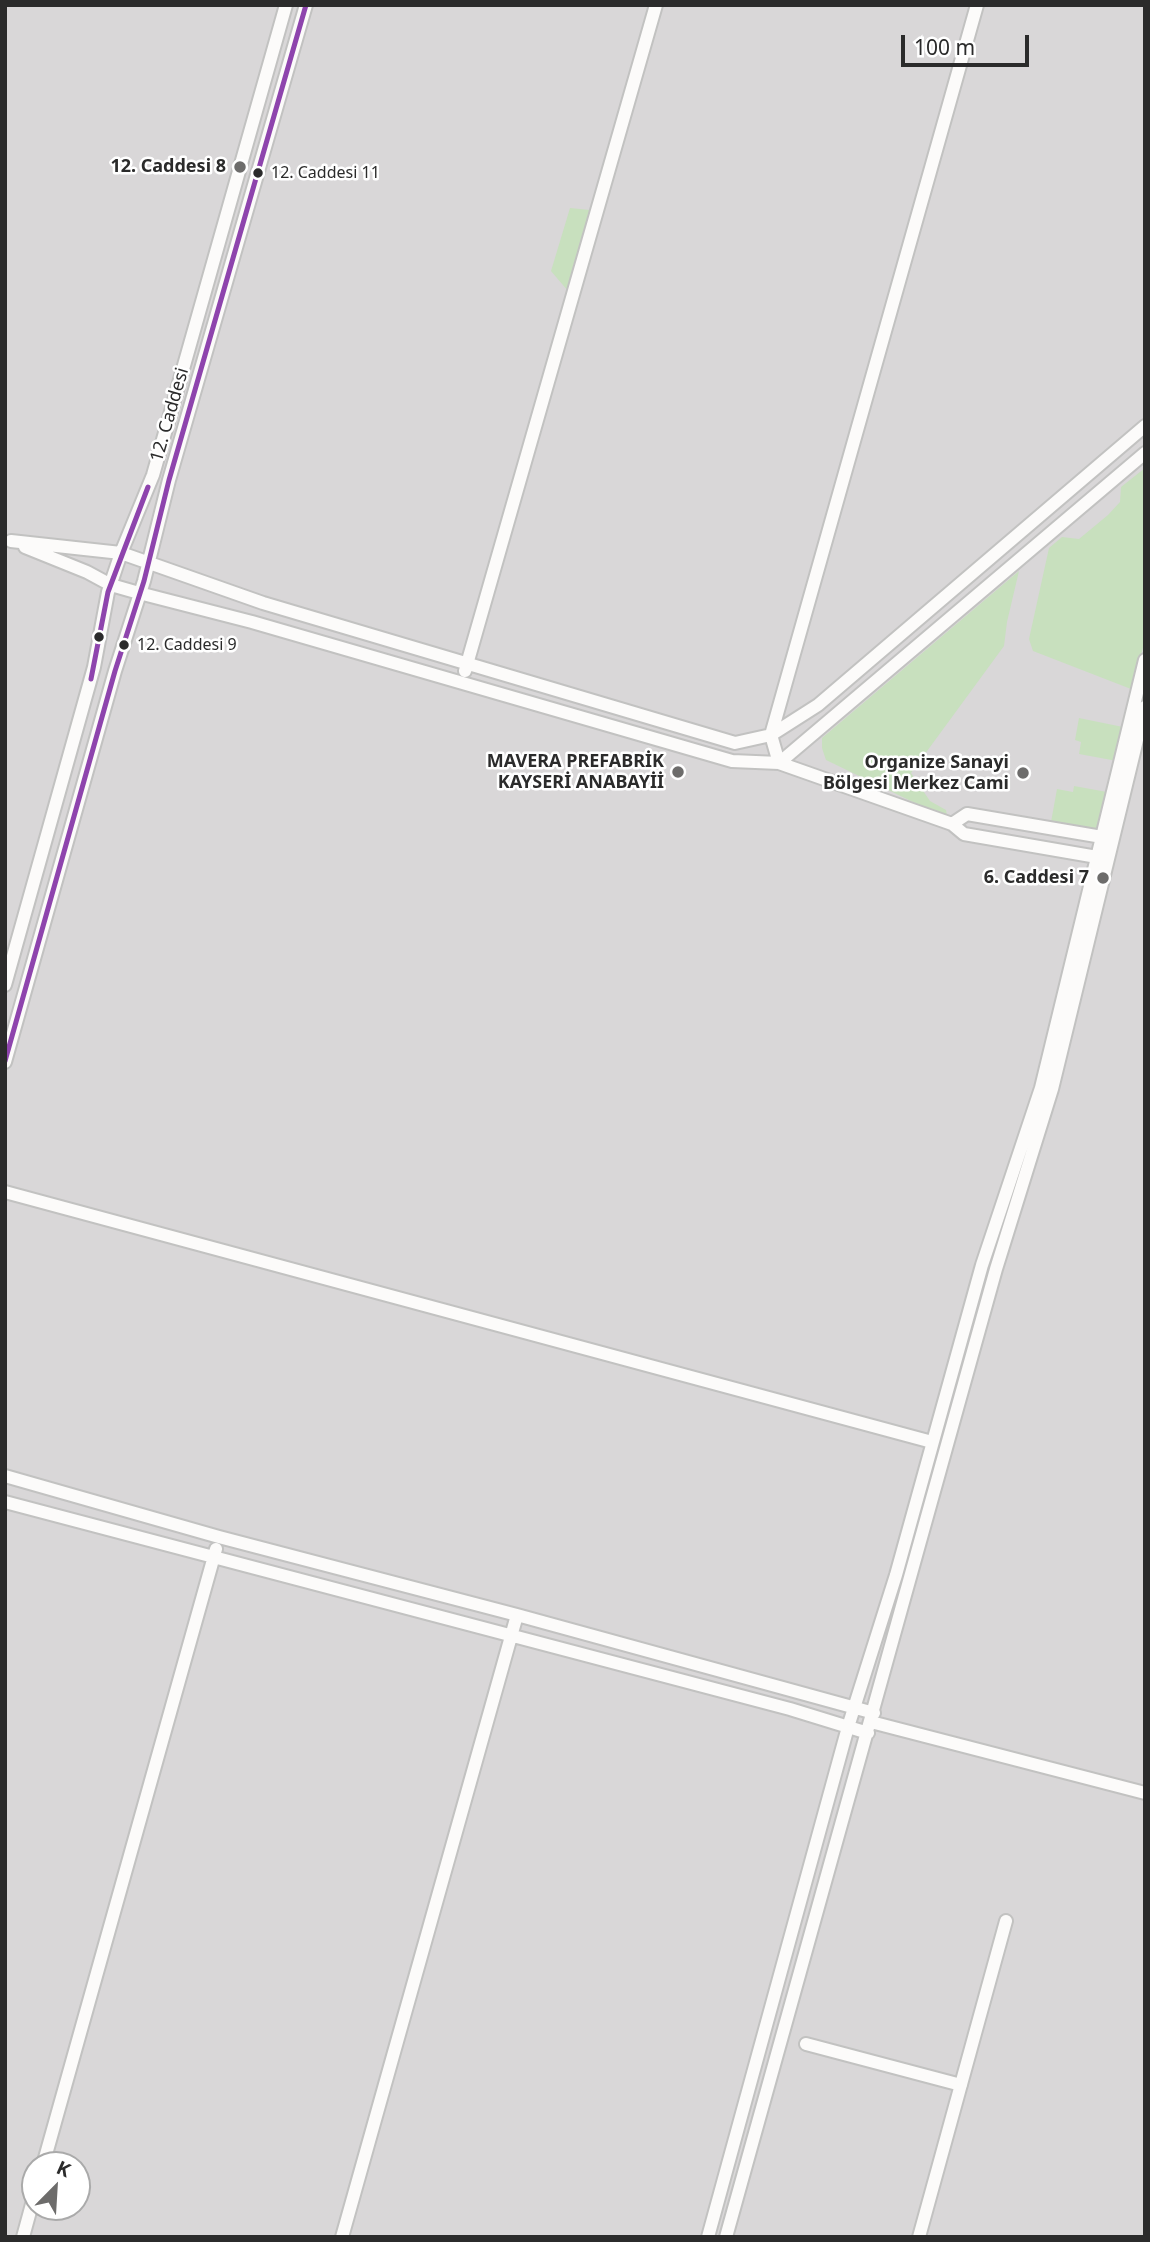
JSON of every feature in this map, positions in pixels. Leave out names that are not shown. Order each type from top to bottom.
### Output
[{"type":"street","name":"12. Caddesi","points":[[5,985],[94,667],[111,584],[153,475],[286,5]]},
{"type":"street","name":"12. Caddesi","points":[[5,1062],[306,5]]},
{"type":"street","points":[[462,682],[656,5]]},
{"type":"street","points":[[779,763],[771,735],[977,5]]},
{"type":"street","points":[[8,540],[121,553],[263,603],[735,743],[771,735],[818,705],[1145,426]]},
{"type":"street","points":[[779,763],[1145,453]]},
{"type":"street","points":[[8,540],[111,584],[139,593],[252,622],[732,761],[779,763],[952,824],[964,834],[1097,857]]},
{"type":"street","points":[[708,2237],[848,1727],[896,1575],[982,1265],[1041,1088],[1145,660]]},
{"type":"street","points":[[726,2237],[996,1269],[1052,1089],[1145,707]]},
{"type":"street","points":[[952,824],[967,814],[1102,837]]},
{"type":"street","points":[[5,1192],[932,1442]]},
{"type":"street","points":[[5,1476],[219,1537],[854,1707],[871,1723]]},
{"type":"street","points":[[5,1502],[790,1709],[848,1727],[871,1723],[1145,1793]]},
{"type":"street","points":[[47,2151],[219,1537]]},
{"type":"street","points":[[342,2237],[517,1615]]},
{"type":"street","points":[[919,2237],[1006,1921]]},
{"type":"street","points":[[780,1974],[797,1979]]},
{"type":"street","points":[[806,2044],[961,2085]]},
{"type":"shaded area","points":[[5,5],[1145,5],[1145,2237],[5,2237]]},
{"type":"green space","points":[[570,208],[590,210],[568,291],[551,271]]},
{"type":"green space","points":[[1145,468],[1145,641],[1131,689],[1033,651],[1029,639],[1049,548],[1062,537],[1079,539],[1108,515],[1120,502],[1121,487]]},
{"type":"green space","points":[[1019,571],[1004,646],[911,773],[930,801],[946,810],[947,815],[942,816],[826,760],[822,738]]},
{"type":"green space","points":[[1079,718],[1123,727],[1117,761],[1079,754],[1081,742],[1075,740]]},
{"type":"green space","points":[[1074,786],[1107,792],[1099,832],[1051,822],[1057,789],[1073,792]]},
{"type":"transit line","points":[[5,1061],[306,5]]},
{"type":"transit line","points":[[91,679],[108,592],[148,487]]},
{"type":"place","name":"12. Caddesi 8","points":[[240,167]]},
{"type":"place","name":"12. Caddesi 11","points":[[258,173]]},
{"type":"place","name":"12. Caddesi 9","points":[[124,645]]},
{"type":"place","name":"MAVERA PREFABRİK KAYSERİ ANABAYİİ","points":[[678,772]]},
{"type":"place","name":"Organize Sanayi Bölgesi Merkez Cami","points":[[1023,773]]},
{"type":"place","name":"6. Caddesi 7","points":[[1103,878]]}]
